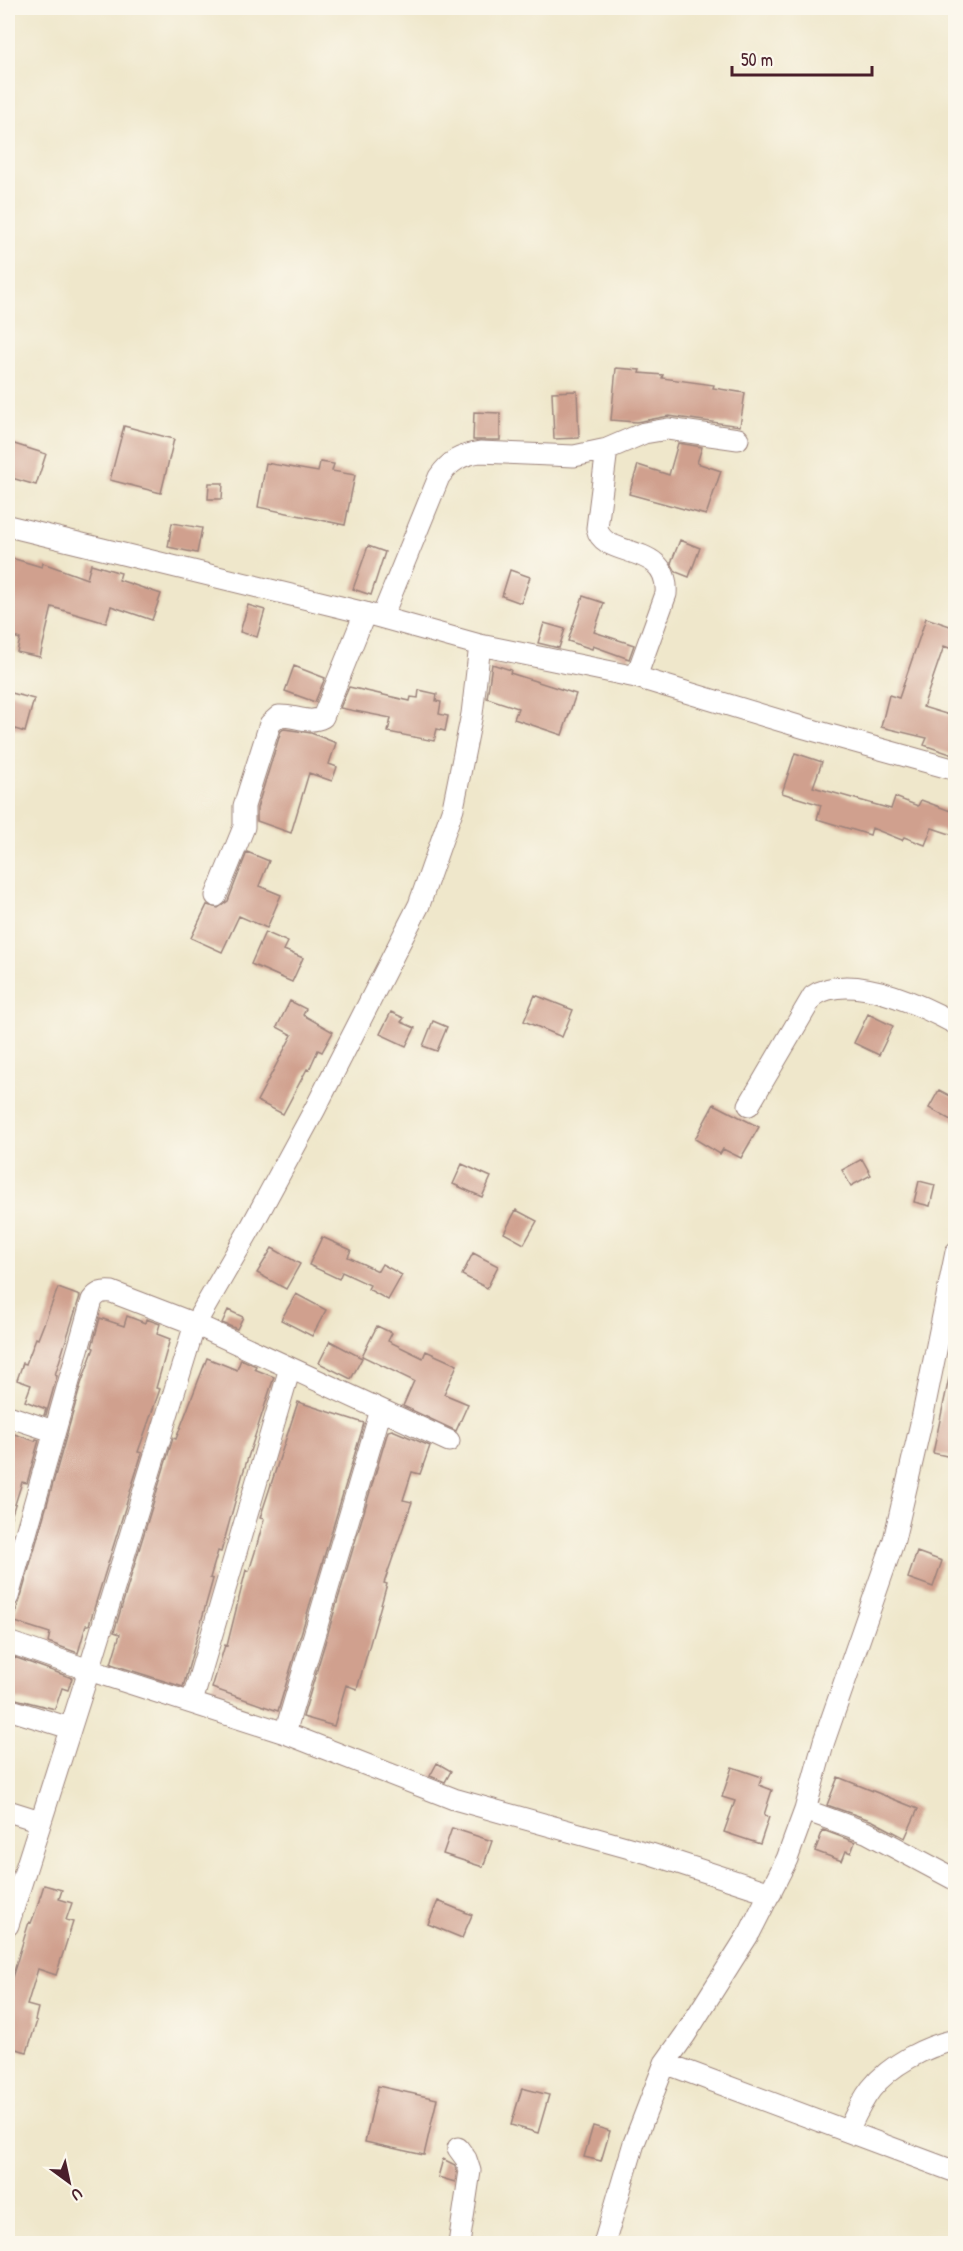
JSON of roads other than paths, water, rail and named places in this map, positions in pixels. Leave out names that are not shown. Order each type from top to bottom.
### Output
[{"type":"street","points":[[216,896],[244,827],[244,806],[270,724],[279,716],[317,721],[327,712],[439,477],[456,459],[480,452],[574,456],[607,449],[644,433],[668,429],[738,439]]},
{"type":"street","points":[[607,449],[598,534],[607,542],[651,560],[659,566],[667,584],[666,594],[636,677]]},
{"type":"street","points":[[8,526],[374,615],[480,645],[636,677],[805,728],[956,770]]},
{"type":"street","points":[[8,1925],[195,1324],[315,1109],[419,905],[453,807],[472,714],[480,645]]},
{"type":"street","points":[[749,1105],[813,996],[820,991],[849,988],[893,995],[956,1024]]},
{"type":"street","points":[[604,2244],[634,2143],[664,2063],[686,2035],[729,1967],[771,1893],[787,1859],[805,1810],[824,1741],[894,1540],[922,1419],[956,1252]]},
{"type":"street","points":[[8,1597],[16,1531],[53,1431],[92,1300],[97,1293],[112,1292],[195,1324],[448,1441]]},
{"type":"street","points":[[192,1702],[290,1368]]},
{"type":"street","points":[[285,1733],[381,1410]]},
{"type":"street","points":[[8,1416],[53,1431]]},
{"type":"street","points":[[8,1642],[285,1733],[454,1799],[651,1854],[771,1893]]},
{"type":"street","points":[[8,1709],[70,1728]]},
{"type":"street","points":[[805,1810],[868,1833],[956,1880]]},
{"type":"street","points":[[8,1811],[40,1821]]},
{"type":"street","points":[[848,2131],[860,2104],[872,2087],[892,2069],[918,2053],[956,2040]]},
{"type":"street","points":[[664,2063],[956,2172]]},
{"type":"street","points":[[458,2148],[466,2159],[470,2171],[459,2244]]}]
